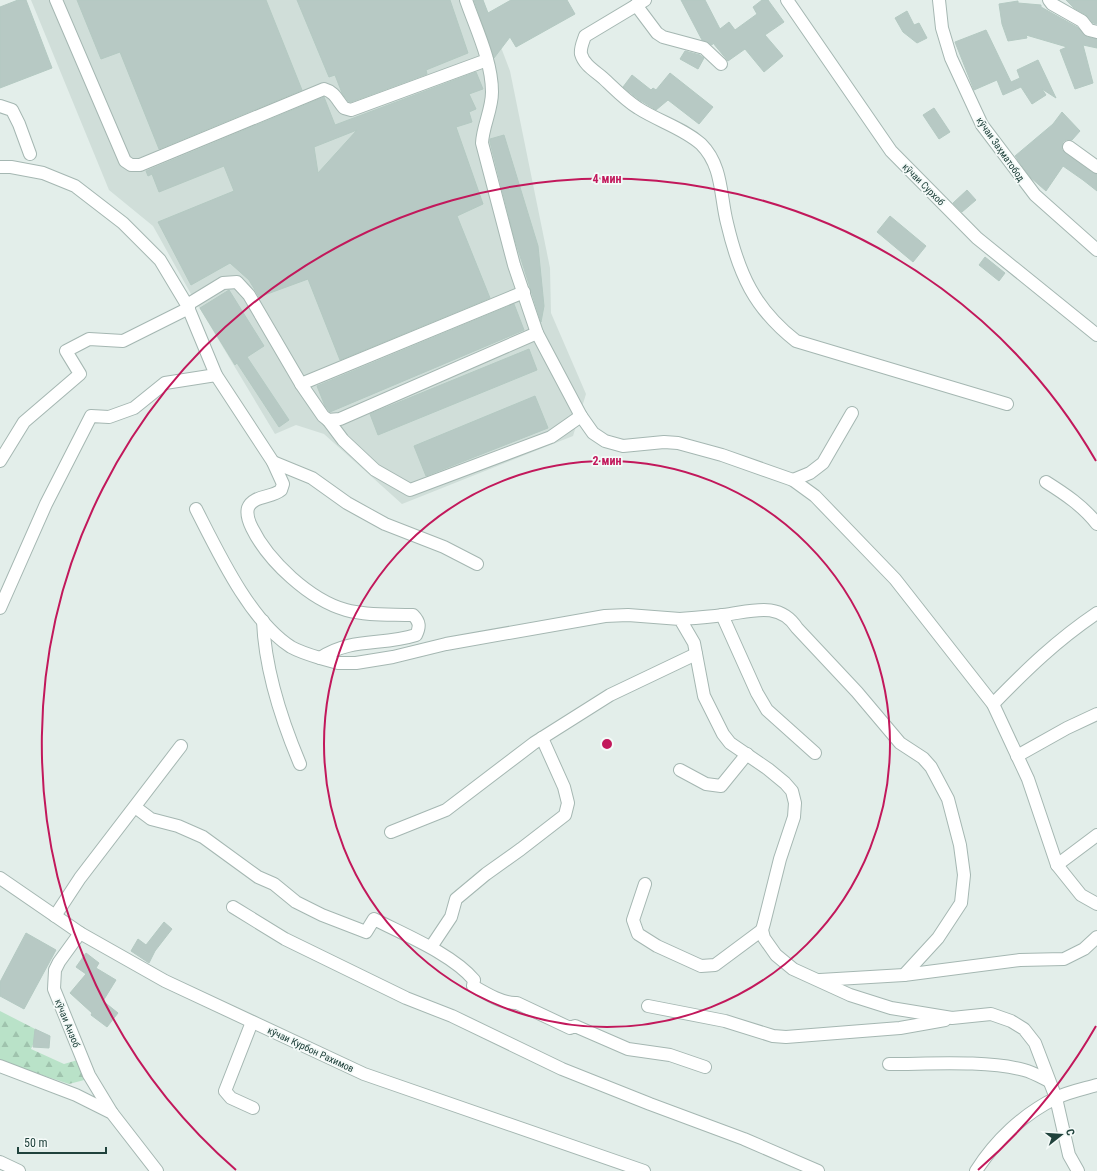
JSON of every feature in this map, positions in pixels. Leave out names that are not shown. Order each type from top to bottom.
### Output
[{"type":"street","points":[[56,0],[125,161],[131,165],[140,165],[324,89],[330,90],[337,96],[344,108],[351,110],[487,60]]},
{"type":"street","points":[[466,0],[487,60],[492,91],[490,111],[482,133],[482,143],[514,265],[537,333],[581,416],[593,433],[605,441],[622,446],[664,442],[678,443],[722,455],[794,480],[815,496],[895,579],[993,704],[1028,779],[1057,865],[1081,895],[1097,904]]},
{"type":"street","name":"кӯчаи Сурхоб","points":[[786,0],[891,151],[977,238],[1097,335]]},
{"type":"street","name":"кӯчаи Заҳматобод","points":[[939,0],[942,28],[951,58],[982,125],[1035,195],[1097,250]]},
{"type":"street","points":[[1049,0],[1052,4],[1082,21],[1090,30],[1097,32]]},
{"type":"street","points":[[721,64],[704,48],[663,37],[657,33],[640,2],[585,36],[582,44],[581,53],[586,64],[637,107],[684,133],[700,144],[710,155],[719,176],[727,223],[744,278],[759,304],[779,328],[796,341],[1007,404]]},
{"type":"street","points":[[0,106],[12,110],[30,154]]},
{"type":"street","points":[[1069,147],[1097,167]]},
{"type":"street","points":[[0,168],[11,167],[42,173],[75,186],[123,223],[160,260],[188,307],[216,374],[273,462],[281,478],[282,488],[278,493],[253,501],[248,508],[248,519],[267,553],[293,580],[320,598],[346,610],[378,615],[413,615],[419,624],[420,629],[416,635],[402,639],[351,644],[333,650],[320,658]]},
{"type":"street","points":[[0,461],[24,422],[80,374],[66,351],[89,339],[123,341],[188,307],[223,283],[237,282],[249,295],[301,384],[323,416],[328,420],[343,440],[375,470],[410,490],[551,437],[581,416]]},
{"type":"street","points":[[301,384],[524,292]]},
{"type":"street","points":[[328,420],[340,419],[537,333]]},
{"type":"street","points":[[0,608],[46,504],[91,416],[109,417],[134,408],[165,383],[216,374]]},
{"type":"street","points":[[794,480],[810,473],[824,463],[852,413]]},
{"type":"street","points":[[273,462],[312,478],[347,503],[385,524],[444,547],[477,564]]},
{"type":"street","points":[[1046,482],[1073,499],[1097,524]]},
{"type":"street","points":[[196,509],[233,577],[263,621],[280,639],[292,647],[338,663],[356,663],[393,657],[446,644],[605,616],[628,615],[680,619],[722,616],[762,609],[773,611],[791,619],[797,628],[857,692],[900,743],[923,758],[931,767],[948,799],[960,845],[964,875],[961,903],[938,938],[904,975]]},
{"type":"street","points":[[993,704],[1026,670],[1066,634],[1097,613]]},
{"type":"street","points":[[722,616],[757,693],[767,710],[815,753]]},
{"type":"street","points":[[680,619],[694,643],[704,696],[722,734],[730,743],[786,783],[792,791],[795,803],[794,817],[780,859],[762,930],[764,938],[776,955],[793,969],[850,995],[890,1008],[952,1018]]},
{"type":"street","points":[[263,621],[264,641],[268,662],[284,726],[300,764]]},
{"type":"street","points":[[391,832],[446,810],[542,738],[610,695],[696,654]]},
{"type":"street","points":[[1018,756],[1067,728],[1097,714]]},
{"type":"street","points":[[431,947],[450,917],[456,899],[486,874],[564,816],[568,803],[564,787],[542,738]]},
{"type":"street","points":[[55,916],[80,878],[181,746]]},
{"type":"street","points":[[680,770],[706,784],[721,786],[747,754]]},
{"type":"street","points":[[135,807],[151,819],[178,826],[203,837],[258,877],[274,884],[296,902],[322,915],[366,932],[374,919],[431,947],[468,972],[474,980],[473,986],[484,992],[512,1003],[517,1003],[570,1028],[576,1026],[628,1049],[670,1055],[705,1067]]},
{"type":"street","points":[[1057,865],[1097,835]]},
{"type":"street","name":"кӯчаи Курбон Рахимов","points":[[0,878],[80,933],[165,981],[364,1074],[644,1171]]},
{"type":"street","points":[[645,884],[633,920],[638,934],[657,946],[701,966],[715,965],[762,930]]},
{"type":"street","points":[[233,907],[285,939],[406,998],[452,1016],[562,1069],[744,1139],[818,1171]]},
{"type":"street","name":"кӯчаи Анзоб","points":[[80,933],[55,970],[54,990],[89,1075],[112,1113],[157,1171]]},
{"type":"street","points":[[818,980],[904,975],[1020,960],[1064,959],[1084,949],[1097,938]]},
{"type":"street","points":[[648,1006],[725,1021],[772,1036],[786,1037],[900,1028],[952,1018],[991,1014],[1011,1021],[1024,1029],[1035,1043],[1056,1098],[1069,1156],[1078,1171]]},
{"type":"street","points":[[252,1022],[225,1091],[231,1098],[253,1108]]},
{"type":"street","points":[[889,1064],[964,1064],[1009,1067],[1025,1070],[1049,1081]]},
{"type":"street","name":"кӯчаи Анзоб","points":[[0,1066],[76,1095],[112,1113]]},
{"type":"street","points":[[976,1171],[986,1156],[1016,1124],[1056,1098],[1097,1084]]},
{"type":"street","points":[[0,1162],[19,1171]]},
{"type":"shaded area","points":[[31,0],[483,0],[510,71],[550,268],[551,313],[586,394],[573,436],[402,504],[324,434],[296,425],[275,434],[191,294],[153,226],[109,190]]},
{"type":"green space","points":[[0,1011],[39,1031],[31,1049],[64,1064],[81,1059],[88,1079],[69,1084],[0,1061]]},
{"type":"building","points":[[18,0],[26,0],[52,68],[0,88],[0,7]]},
{"type":"building","points":[[77,0],[266,0],[302,90],[159,149],[120,52],[101,59]]},
{"type":"building","points":[[297,0],[450,0],[468,53],[426,70],[427,74],[351,102],[348,101],[342,93],[335,75],[329,77]]},
{"type":"building","points":[[474,0],[483,0],[488,13],[511,0],[567,0],[575,14],[516,47],[510,37],[494,58]]},
{"type":"building","points":[[681,0],[705,0],[720,29],[729,22],[735,30],[757,14],[753,7],[762,0],[768,0],[784,22],[765,35],[783,56],[764,72],[745,49],[728,61],[713,43],[712,45],[702,40]]},
{"type":"building","points":[[1066,0],[1097,0],[1097,24],[1093,23],[1086,15],[1074,8]]},
{"type":"building","points":[[1018,1],[1018,3],[1041,5],[1041,7],[1077,27],[1087,37],[1097,39],[1097,48],[1083,45],[1093,83],[1075,89],[1060,50],[1067,47],[1026,35],[1027,38],[1008,41],[1002,24],[999,4]]},
{"type":"building","points":[[907,11],[914,25],[919,23],[927,38],[917,43],[903,32],[895,18]]},
{"type":"building","points":[[986,30],[1011,82],[1020,78],[1017,70],[1038,60],[1056,98],[1042,89],[1046,95],[1032,104],[1021,87],[1003,95],[997,80],[974,90],[955,42]]},
{"type":"building","points":[[685,51],[700,55],[704,58],[698,69],[680,59]]},
{"type":"building","points":[[476,72],[483,89],[469,94],[476,109],[469,112],[472,122],[456,127],[483,204],[457,216],[490,298],[340,360],[308,279],[259,297],[249,280],[230,263],[191,285],[158,222],[234,191],[224,166],[159,192],[152,174],[148,176],[146,171],[324,97],[335,125]],"holes":[[[357,130],[318,173],[314,147]]]},
{"type":"building","points":[[670,73],[713,107],[699,124],[668,100],[656,110],[638,99],[623,87],[632,75],[651,90],[653,88],[656,90]]},
{"type":"building","points":[[934,108],[950,132],[939,139],[923,115]]},
{"type":"building","points":[[1062,112],[1080,131],[1072,140],[1066,140],[1063,142],[1062,150],[1093,173],[1097,174],[1097,191],[1063,166],[1046,191],[1030,177],[1015,156],[1053,124]]},
{"type":"building","points":[[504,135],[538,246],[544,306],[541,322],[514,237],[490,142],[490,139]]},
{"type":"building","points":[[967,190],[976,200],[962,212],[953,203]]},
{"type":"building","points":[[890,216],[926,246],[913,262],[877,232]]},
{"type":"building","points":[[985,257],[1005,273],[999,281],[979,265]]},
{"type":"building","points":[[229,290],[264,346],[247,357],[289,420],[279,427],[237,363],[235,365],[200,308]]},
{"type":"building","points":[[514,304],[524,330],[330,412],[325,406],[317,386]]},
{"type":"building","points":[[529,349],[537,370],[378,435],[370,414]]},
{"type":"building","points":[[535,396],[548,428],[426,476],[414,446]]},
{"type":"building","points":[[164,922],[172,929],[155,951],[149,963],[131,951],[138,939],[146,945]]},
{"type":"building","points":[[26,933],[56,950],[24,1009],[0,996],[0,982]]},
{"type":"building","points":[[86,953],[99,963],[96,968],[116,980],[103,1001],[118,1013],[107,1027],[91,1015],[92,1013],[70,993],[86,974],[76,967]]},
{"type":"building","points":[[35,1029],[50,1036],[49,1048],[33,1047]]}]
